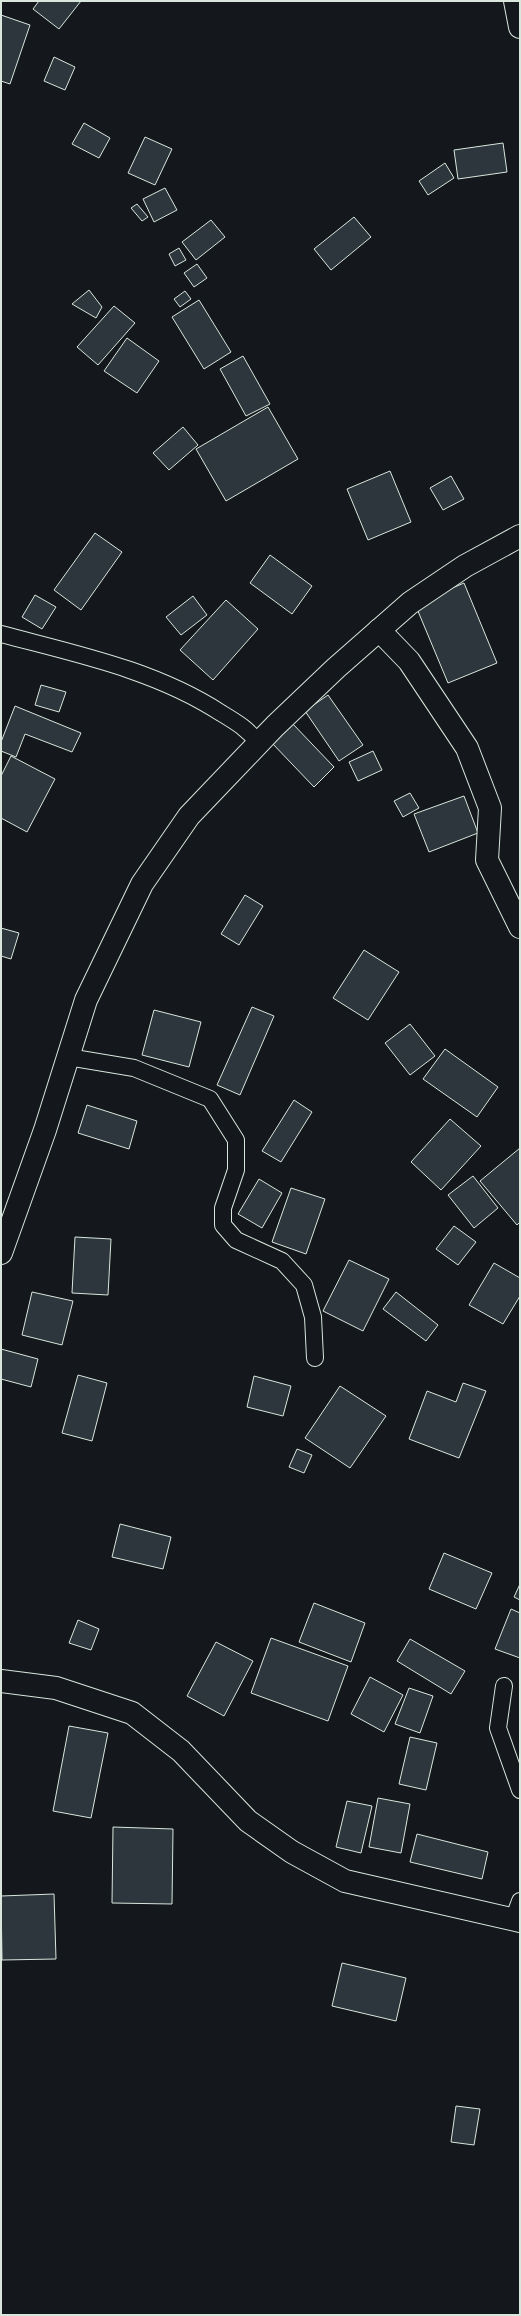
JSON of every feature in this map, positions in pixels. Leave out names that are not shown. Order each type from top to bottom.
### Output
[{"type":"street","points":[[515,1],[520,28]]},
{"type":"street","points":[[1,1253],[45,1130],[86,1000],[142,884],[189,816],[258,743],[336,668],[410,603],[459,570],[520,536]]},
{"type":"street","points":[[379,630],[409,661],[467,748],[490,808],[487,860],[520,927]]},
{"type":"street","points":[[4,1676],[56,1688],[132,1713],[181,1751],[248,1821],[292,1852],[345,1881],[518,1914]]},
{"type":"lane","points":[[1,634],[115,664],[200,699],[248,730],[258,743]]},
{"type":"lane","points":[[68,1057],[134,1068],[210,1099],[236,1140],[236,1170],[223,1208],[223,1225],[236,1240],[282,1261],[304,1285],[313,1317],[315,1358]]},
{"type":"lane","points":[[504,1686],[498,1728],[520,1790]]},
{"type":"building","points":[[39,1],[81,1],[59,29],[33,9]]},
{"type":"building","points":[[1,15],[30,25],[10,84],[1,81]]},
{"type":"building","points":[[54,57],[75,67],[65,90],[44,81]]},
{"type":"building","points":[[84,123],[110,138],[99,158],[72,144]]},
{"type":"building","points":[[145,137],[172,149],[155,185],[128,173]]},
{"type":"building","points":[[503,143],[507,172],[458,179],[454,150]]},
{"type":"building","points":[[445,163],[454,178],[428,195],[419,181]]},
{"type":"building","points":[[165,188],[177,210],[154,222],[143,199]]},
{"type":"building","points":[[137,204],[148,217],[142,221],[131,208]]},
{"type":"building","points":[[354,217],[371,237],[331,270],[314,249]]},
{"type":"building","points":[[211,220],[225,237],[196,260],[182,242]]},
{"type":"building","points":[[179,248],[186,260],[175,266],[169,254]]},
{"type":"building","points":[[197,264],[207,278],[194,287],[184,273]]},
{"type":"building","points":[[89,290],[102,307],[96,318],[72,304]]},
{"type":"building","points":[[185,291],[191,299],[180,307],[174,299]]},
{"type":"building","points":[[199,300],[231,352],[204,369],[172,317]]},
{"type":"building","points":[[114,306],[135,323],[98,365],[77,347]]},
{"type":"building","points":[[127,338],[159,361],[137,393],[104,371]]},
{"type":"building","points":[[243,356],[270,404],[246,416],[220,369]]},
{"type":"building","points":[[268,407],[298,459],[226,501],[196,449]]},
{"type":"building","points":[[183,427],[198,445],[169,470],[153,453]]},
{"type":"building","points":[[390,471],[411,522],[368,540],[347,489]]},
{"type":"building","points":[[451,476],[464,499],[443,510],[430,488]]},
{"type":"building","points":[[95,533],[122,552],[81,610],[54,590]]},
{"type":"building","points":[[270,555],[312,586],[292,614],[250,583]]},
{"type":"building","points":[[464,583],[497,663],[448,683],[415,604]]},
{"type":"building","points":[[35,595],[56,607],[42,629],[22,617]]},
{"type":"building","points":[[193,596],[207,615],[181,635],[166,617]]},
{"type":"building","points":[[226,600],[258,629],[213,680],[180,650]]},
{"type":"building","points":[[41,685],[66,692],[59,712],[35,705]]},
{"type":"building","points":[[328,695],[363,745],[339,761],[305,711]]},
{"type":"building","points":[[15,706],[81,733],[72,752],[25,734],[16,757],[1,751],[1,742]]},
{"type":"building","points":[[291,722],[334,767],[314,787],[271,742]]},
{"type":"building","points":[[373,751],[382,770],[358,781],[349,762]]},
{"type":"building","points":[[11,756],[55,779],[27,832],[1,818],[1,776]]},
{"type":"building","points":[[410,793],[419,808],[403,817],[394,801]]},
{"type":"building","points":[[464,796],[478,833],[429,852],[414,814]]},
{"type":"building","points":[[245,895],[263,906],[239,945],[221,934]]},
{"type":"building","points":[[1,928],[19,933],[11,959],[1,956]]},
{"type":"building","points":[[364,950],[399,972],[368,1020],[333,998]]},
{"type":"building","points":[[252,1007],[274,1016],[240,1095],[217,1085]]},
{"type":"building","points":[[154,1010],[201,1022],[189,1067],[142,1055]]},
{"type":"building","points":[[410,1024],[435,1056],[410,1075],[385,1043]]},
{"type":"building","points":[[445,1049],[498,1087],[477,1117],[423,1079]]},
{"type":"building","points":[[294,1100],[312,1112],[281,1162],[262,1151]]},
{"type":"building","points":[[87,1105],[137,1121],[129,1149],[78,1133]]},
{"type":"building","points":[[450,1119],[481,1146],[441,1190],[411,1162]]},
{"type":"building","points":[[520,1148],[520,1222],[517,1225],[480,1181]]},
{"type":"building","points":[[473,1176],[498,1208],[474,1228],[448,1195]]},
{"type":"building","points":[[259,1179],[282,1193],[262,1228],[238,1214]]},
{"type":"building","points":[[291,1188],[325,1199],[306,1254],[272,1242]]},
{"type":"building","points":[[454,1226],[476,1242],[458,1265],[436,1249]]},
{"type":"building","points":[[75,1237],[111,1239],[108,1295],[72,1293]]},
{"type":"building","points":[[349,1260],[389,1279],[363,1331],[323,1311]]},
{"type":"building","points":[[494,1263],[520,1278],[520,1296],[503,1324],[469,1305]]},
{"type":"building","points":[[32,1292],[73,1301],[62,1345],[22,1335]]},
{"type":"building","points":[[396,1292],[438,1325],[426,1341],[383,1309]]},
{"type":"building","points":[[1,1349],[38,1359],[31,1387],[1,1379]]},
{"type":"building","points":[[78,1375],[107,1383],[92,1441],[62,1433]]},
{"type":"building","points":[[254,1376],[291,1386],[283,1416],[247,1407]]},
{"type":"building","points":[[463,1383],[486,1391],[459,1458],[409,1439],[427,1391],[456,1402]]},
{"type":"building","points":[[340,1386],[386,1416],[350,1468],[305,1438]]},
{"type":"building","points":[[297,1449],[312,1455],[304,1473],[289,1467]]},
{"type":"building","points":[[120,1524],[171,1537],[163,1569],[112,1557]]},
{"type":"building","points":[[444,1553],[492,1573],[476,1609],[429,1589]]},
{"type":"building","points":[[520,1584],[520,1600],[514,1597]]},
{"type":"building","points":[[314,1603],[365,1623],[351,1662],[299,1642]]},
{"type":"building","points":[[511,1609],[520,1613],[520,1658],[495,1649]]},
{"type":"building","points":[[78,1620],[99,1629],[91,1650],[69,1643]]},
{"type":"building","points":[[271,1638],[348,1666],[328,1721],[251,1693]]},
{"type":"building","points":[[410,1639],[465,1671],[451,1694],[397,1661]]},
{"type":"building","points":[[216,1642],[253,1661],[224,1716],[187,1696]]},
{"type":"building","points":[[370,1677],[403,1695],[384,1732],[351,1714]]},
{"type":"building","points":[[409,1688],[433,1696],[420,1733],[395,1724]]},
{"type":"building","points":[[69,1726],[108,1733],[91,1818],[53,1811]]},
{"type":"building","points":[[410,1737],[437,1743],[426,1790],[399,1784]]},
{"type":"building","points":[[378,1798],[410,1804],[401,1853],[369,1847]]},
{"type":"building","points":[[347,1801],[372,1806],[361,1853],[336,1847]]},
{"type":"building","points":[[113,1827],[173,1829],[172,1904],[112,1903]]},
{"type":"building","points":[[417,1834],[488,1852],[482,1879],[410,1862]]},
{"type":"building","points":[[54,1894],[56,1959],[2,1960],[1,1896]]},
{"type":"building","points":[[342,1963],[406,1978],[396,2021],[332,2006]]},
{"type":"building","points":[[456,2106],[480,2109],[474,2145],[451,2142]]}]
